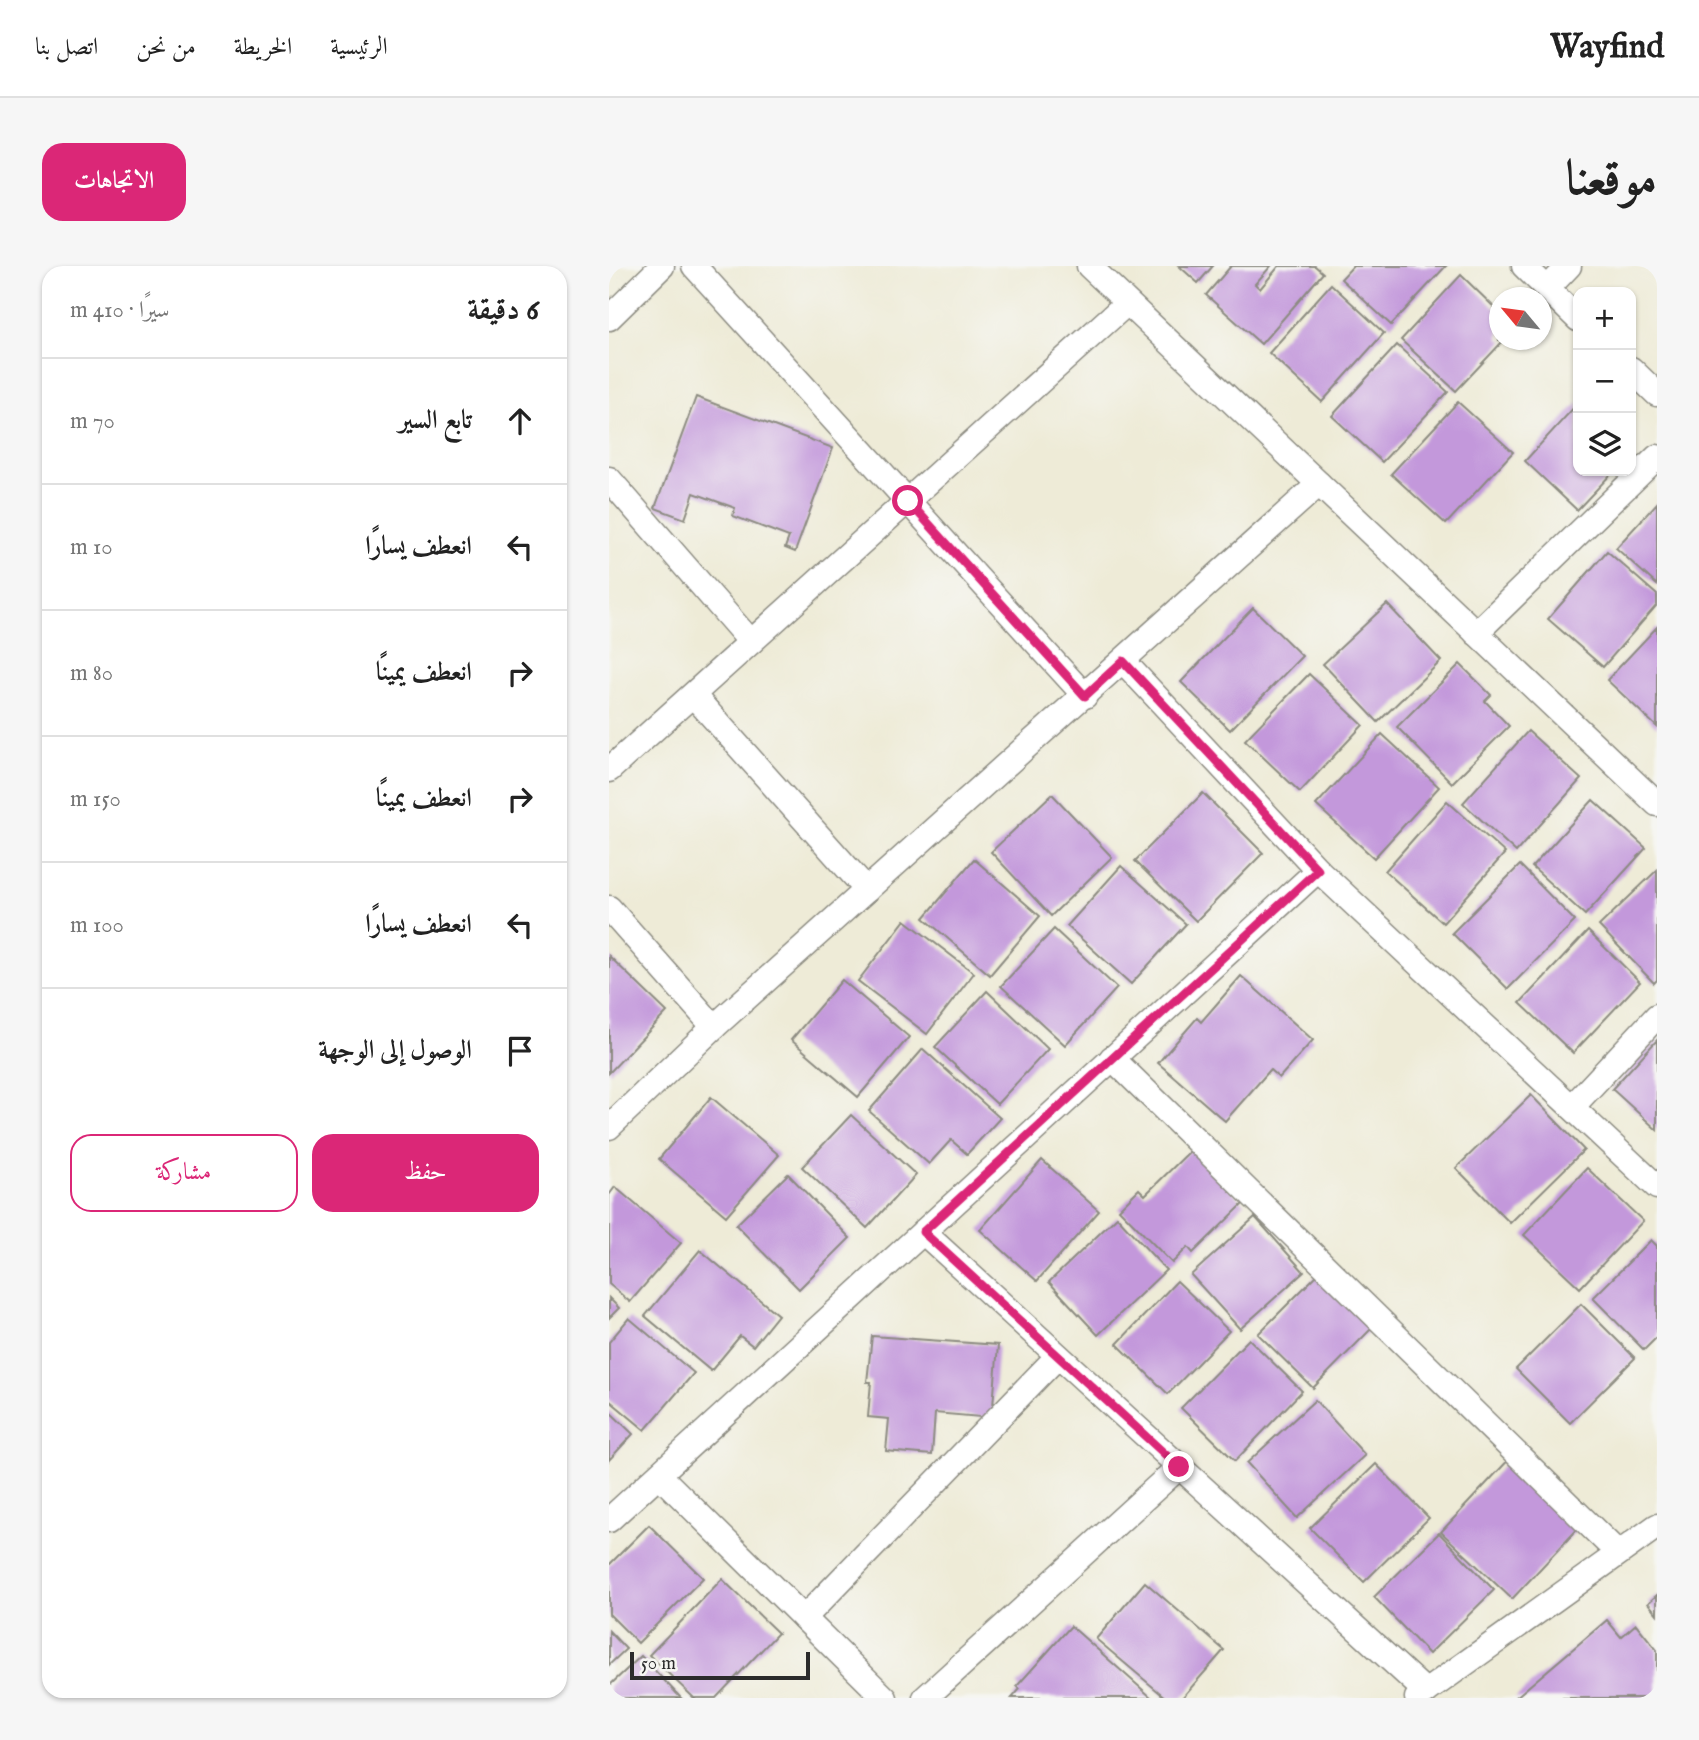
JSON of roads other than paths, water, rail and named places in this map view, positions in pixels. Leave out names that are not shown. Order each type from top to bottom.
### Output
[{"type":"street","points":[[609,318],[661,266]]},
{"type":"street","points":[[694,266],[1085,696]]},
{"type":"street","points":[[1089,266],[1657,804]]},
{"type":"street","points":[[1524,266],[1545,287]]},
{"type":"street","points":[[1549,287],[1569,266]]},
{"type":"street","points":[[1552,294],[1573,313]]},
{"type":"street","points":[[609,770],[1127,303]]},
{"type":"street","points":[[1636,374],[1657,394]]},
{"type":"street","points":[[1476,633],[1657,457]]},
{"type":"street","points":[[609,478],[751,642]]},
{"type":"street","points":[[609,1127],[714,1027],[1319,484]]},
{"type":"street","points":[[1123,661],[1318,870],[1657,1187]]},
{"type":"street","points":[[693,695],[867,890]]},
{"type":"street","points":[[609,1520],[1318,870]]},
{"type":"street","points":[[609,908],[714,1027]]},
{"type":"street","points":[[1572,1107],[1657,1016]]},
{"type":"street","points":[[1112,1058],[1618,1553]]},
{"type":"street","points":[[923,1232],[1422,1695],[1657,1526]]},
{"type":"street","points":[[804,1618],[1058,1356]]},
{"type":"street","points":[[925,1698],[1179,1467]]},
{"type":"street","points":[[659,1475],[885,1698]]}]
